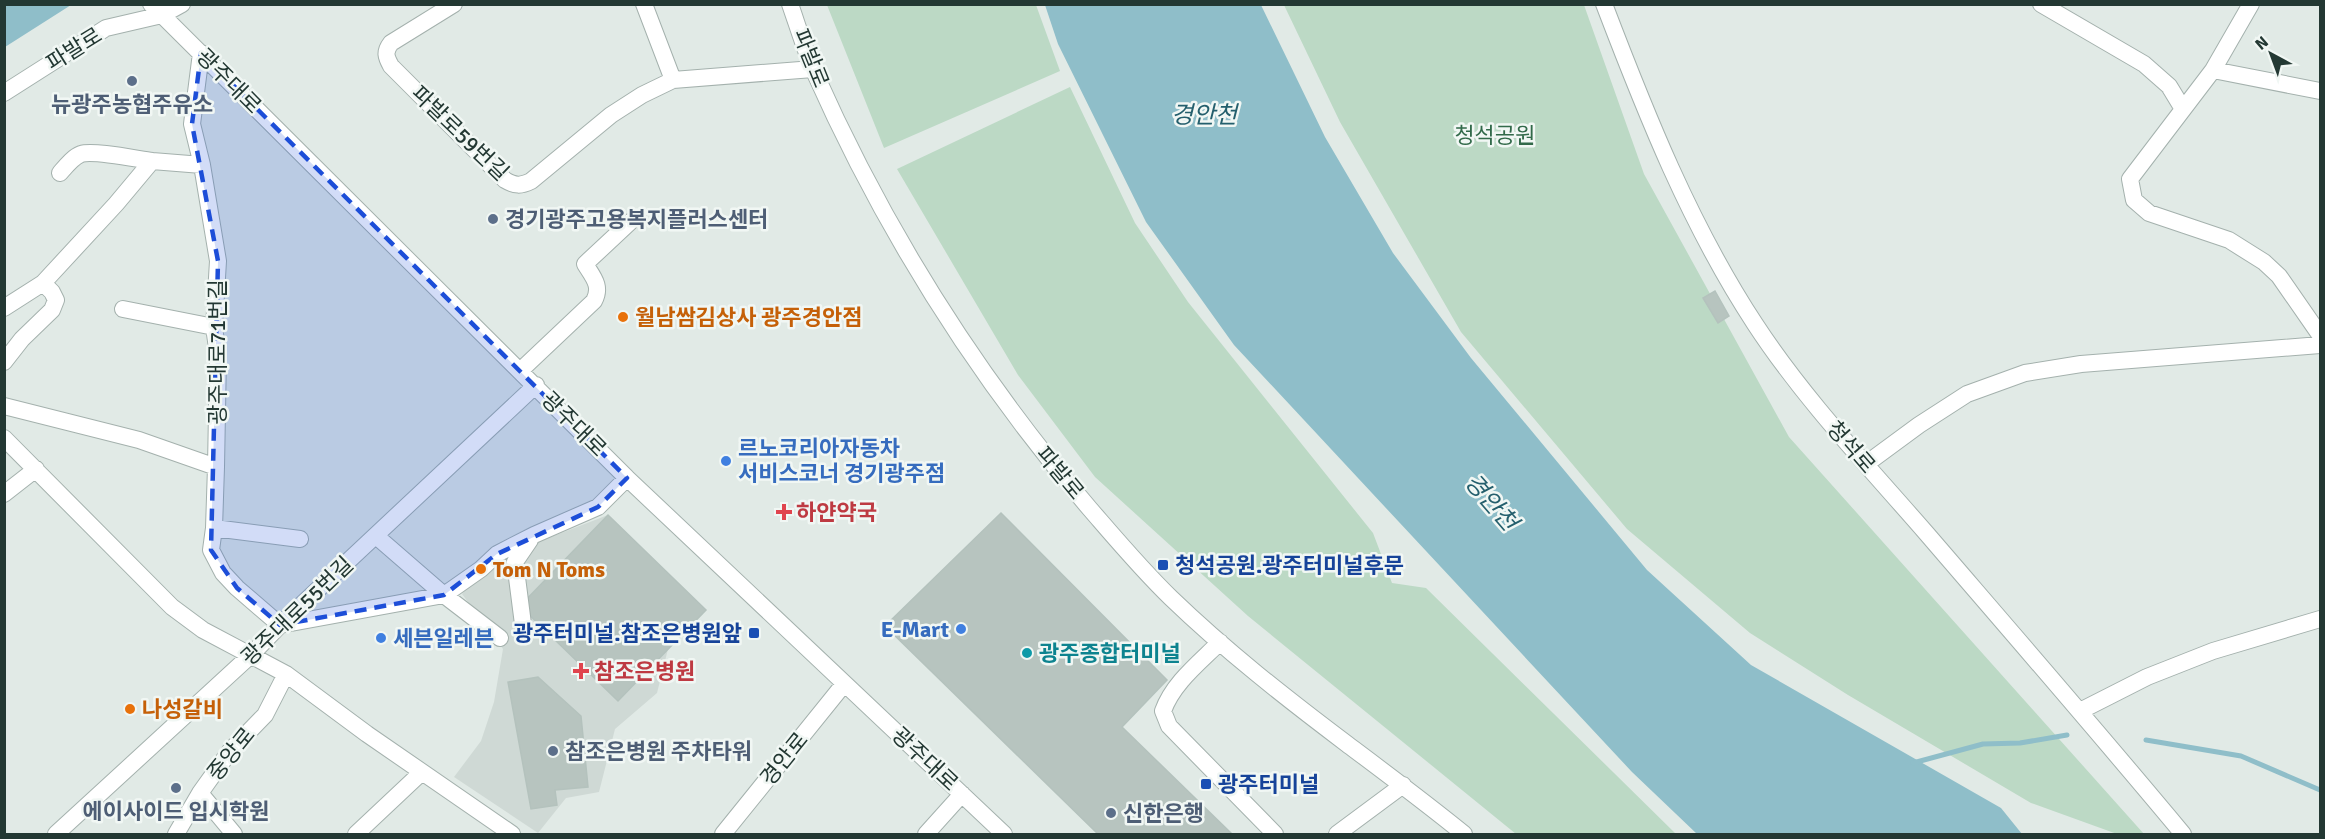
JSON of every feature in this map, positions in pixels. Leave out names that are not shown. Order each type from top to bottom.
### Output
[{"type":"street","name":"파발로","points":[[4,93],[106,28],[157,10],[182,4]]},
{"type":"street","name":"파발로59번길","points":[[454,4],[391,43],[386,49],[386,58],[391,66],[498,173],[514,185],[522,185],[531,181],[610,115],[642,95],[673,80],[813,69]]},
{"type":"street","points":[[644,4],[673,80]]},
{"type":"street","name":"파발로","points":[[790,4],[813,69],[849,146],[903,244],[981,370],[1059,473],[1136,561],[1220,642],[1256,674],[1404,785],[1464,834]]},
{"type":"street","name":"청석로","points":[[1604,4],[1650,122],[1689,207],[1738,298],[1790,372],[1866,464],[2080,711],[2183,834]]},
{"type":"street","points":[[2041,4],[2144,64],[2169,86],[2183,110]]},
{"type":"street","points":[[2251,4],[2213,70],[2130,179],[2134,200],[2149,213],[2229,240],[2264,262],[2279,276],[2320,335]]},
{"type":"street","name":"광주대로","points":[[157,10],[627,478],[1004,834]]},
{"type":"street","name":"광주대로71번길","points":[[201,53],[192,124],[202,165],[218,261],[214,327],[218,355],[216,467],[211,550],[215,561],[237,588],[280,625]]},
{"type":"street","points":[[2213,70],[2320,91]]},
{"type":"street","points":[[60,173],[68,163],[82,154],[93,153],[202,165]]},
{"type":"street","points":[[4,308],[43,283],[116,204],[152,161]]},
{"type":"street","points":[[521,370],[594,301],[598,292],[597,283],[585,264],[630,222]]},
{"type":"street","points":[[4,362],[22,339],[52,310],[56,300],[52,291],[43,283]]},
{"type":"street","points":[[123,309],[214,327]]},
{"type":"street","points":[[1866,464],[1919,425],[1967,394],[2025,373],[2081,364],[2320,345]]},
{"type":"street","name":"광주대로55번길","points":[[56,834],[252,654],[536,385]]},
{"type":"street","points":[[4,406],[140,440],[216,467]]},
{"type":"street","points":[[4,438],[172,607],[203,630],[286,674],[367,734],[512,834]]},
{"type":"street","points":[[4,494],[36,469]]},
{"type":"street","points":[[280,625],[444,595],[481,569],[497,554],[598,507],[627,478]]},
{"type":"street","points":[[214,528],[300,539]]},
{"type":"street","points":[[524,632],[515,562],[534,535]]},
{"type":"street","points":[[376,536],[444,595],[500,638]]},
{"type":"street","points":[[2080,711],[2147,676],[2213,651],[2320,619]]},
{"type":"street","points":[[1220,642],[1176,686],[1163,711],[1169,726],[1275,834]]},
{"type":"street","name":"중앙로","points":[[176,834],[200,793],[230,751],[265,715],[286,674]]},
{"type":"street","name":"경안로","points":[[723,834],[844,684]]},
{"type":"street","points":[[356,834],[422,772]]},
{"type":"street","points":[[1337,834],[1404,785]]},
{"type":"street","points":[[200,793],[234,834]]},
{"type":"street","points":[[926,834],[962,794]]},
{"type":"highlighted area","points":[[201,53],[627,478],[598,507],[497,554],[444,595],[280,625],[237,588],[211,550],[218,261],[192,124]]},
{"type":"shaded area","name":"참조은병원","points":[[608,515],[706,610],[668,649],[657,693],[615,729],[599,792],[566,798],[538,833],[454,777],[481,741],[494,702],[503,649],[462,594],[481,569],[499,557]]},
{"type":"green space","points":[[827,5],[1036,5],[1060,71],[884,148]]},
{"type":"green space","name":"청석공원","points":[[1284,5],[1584,5],[1644,174],[1789,437],[2144,834],[2117,834],[2031,803],[1848,695],[1750,633],[1627,529],[1461,332],[1340,122]]},
{"type":"green space","points":[[1070,87],[1135,223],[1188,302],[1373,533],[1392,583],[1426,588],[1676,834],[1516,834],[1248,616],[1095,477],[1018,375],[897,169]]},
{"type":"water","points":[[6,4],[71,5],[5,47]]},
{"type":"water","name":"경안천","points":[[1045,5],[1261,5],[1325,137],[1393,253],[1471,358],[1647,570],[1751,665],[2001,808],[2022,834],[1697,834],[1632,772],[1234,345],[1146,222],[1058,44]]},
{"type":"building","points":[[1715,291],[1729,316],[1718,323],[1703,298]]},
{"type":"building","name":"광주종합터미널","points":[[1001,513],[1167,680],[1122,727],[1232,834],[1098,834],[885,626]]},
{"type":"building","name":"참조은병원","points":[[608,515],[706,610],[618,701],[520,606]]},
{"type":"building","name":"참조은병원 주차타워","points":[[538,677],[581,716],[588,787],[555,790],[557,805],[531,809],[508,682]]},
{"type":"waterway","points":[[1913,763],[1983,744],[2020,743],[2067,735]]},
{"type":"waterway","points":[[2146,740],[2241,756],[2320,790]]},
{"type":"place","name":"뉴광주농협주유소","points":[[132,81]]},
{"type":"place","name":"경기광주고용복지플러스센터","points":[[493,219]]},
{"type":"place","name":"월남쌈김상사 광주경안점","points":[[623,317]]},
{"type":"place","name":"르노코리아자동차 서비스코너 경기광주점","points":[[726,461]]},
{"type":"place","name":"하얀약국","points":[[784,512]]},
{"type":"place","name":"청석공원.광주터미널후문","points":[[1163,565]]},
{"type":"place","name":"Tom N Toms","points":[[481,569]]},
{"type":"place","name":"E-Mart","points":[[961,629]]},
{"type":"place","name":"광주터미널.참조은병원앞","points":[[754,633]]},
{"type":"place","name":"세븐일레븐","points":[[381,638]]},
{"type":"place","name":"광주종합터미널","points":[[1027,653]]},
{"type":"place","name":"참조은병원","points":[[581,671]]},
{"type":"place","name":"나성갈비","points":[[130,709]]},
{"type":"place","name":"참조은병원 주차타워","points":[[553,751]]},
{"type":"place","name":"광주터미널","points":[[1206,784]]},
{"type":"place","name":"에이사이드 입시학원","points":[[176,788]]},
{"type":"place","name":"신한은행","points":[[1111,813]]}]
